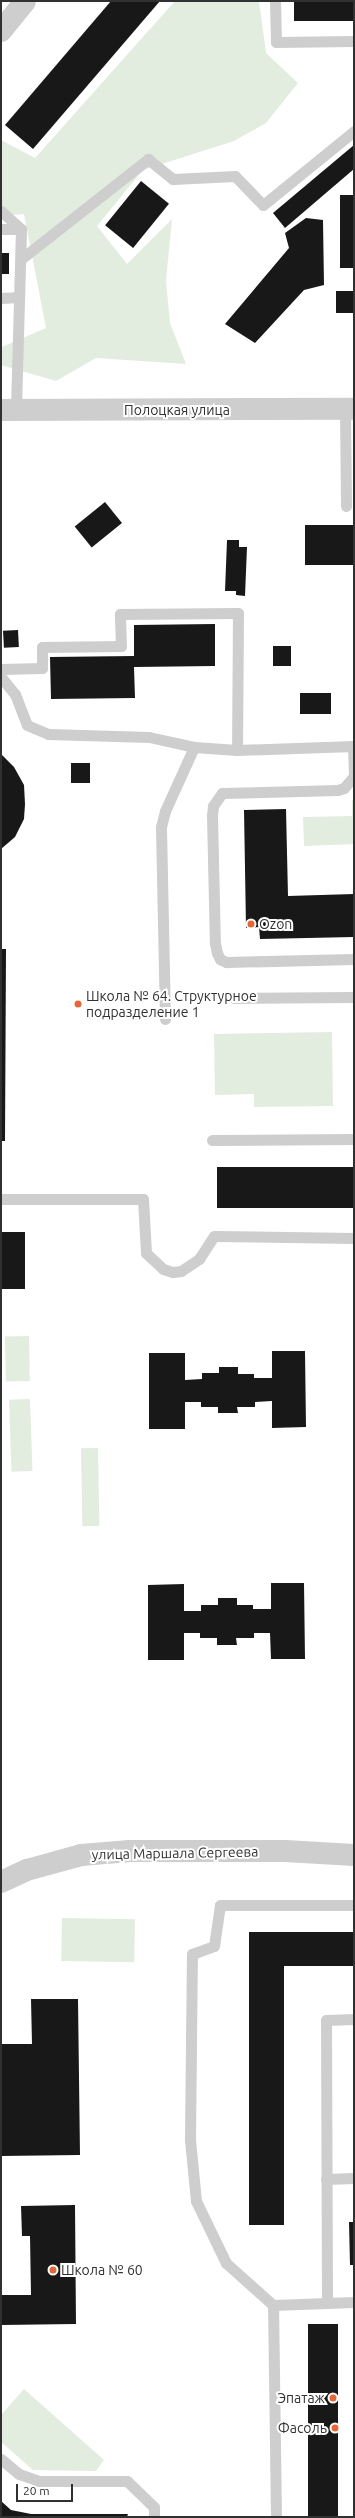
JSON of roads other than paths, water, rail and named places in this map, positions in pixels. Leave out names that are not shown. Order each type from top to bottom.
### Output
[{"type":"street","points":[[1,31],[25,1]]},
{"type":"street","name":"Полоцкая улица","points":[[9,410],[349,409]]},
{"type":"street","name":"улица Маршала Сергеева","points":[[1,1882],[27,1870],[81,1855],[130,1851],[285,1850],[354,1854]]},
{"type":"lane","points":[[275,1],[276,42],[354,41]]},
{"type":"lane","points":[[22,259],[148,159],[173,179],[235,176],[263,205],[354,132]]},
{"type":"lane","points":[[1,211],[21,229],[22,259],[9,410]]},
{"type":"lane","points":[[1,229],[21,229]]},
{"type":"lane","points":[[1,298],[19,297]]},
{"type":"lane","points":[[346,506],[349,409]]},
{"type":"lane","points":[[1,669],[42,668],[42,647],[120,646],[120,614],[238,613],[237,750]]},
{"type":"lane","points":[[1,677],[15,694],[27,724],[48,734],[149,737],[194,748],[237,750],[353,746],[354,776],[344,788],[338,790],[222,793],[213,806],[212,815],[215,943],[220,959],[226,962],[354,959]]},
{"type":"lane","points":[[165,1019],[161,827],[165,812],[194,748]]},
{"type":"lane","points":[[234,998],[354,997]]},
{"type":"lane","points":[[212,1140],[354,1139]]},
{"type":"lane","points":[[1,1199],[143,1199],[146,1253],[163,1269],[173,1272],[185,1268],[199,1260],[214,1236],[354,1238]]},
{"type":"lane","points":[[354,1905],[220,1905],[214,1946],[192,1954],[190,2140],[196,2201],[226,2263],[273,2304],[354,2302]]},
{"type":"lane","points":[[327,2303],[326,2020],[354,2020]]},
{"type":"lane","points":[[326,2179],[354,2178]]},
{"type":"lane","points":[[273,2304],[276,2517]]},
{"type":"lane","points":[[1,2459],[19,2474],[39,2481],[127,2481],[154,2507],[154,2517]]},
{"type":"place","name":"Ozon","points":[[251,924]]},
{"type":"place","name":"Школа № 64. Структурное подразделение 1","points":[[78,1004]]},
{"type":"place","name":"Школа № 60","points":[[53,2270]]},
{"type":"place","name":"Эпатаж","points":[[333,2398]]},
{"type":"place","name":"Фасоль","points":[[335,2428]]}]
